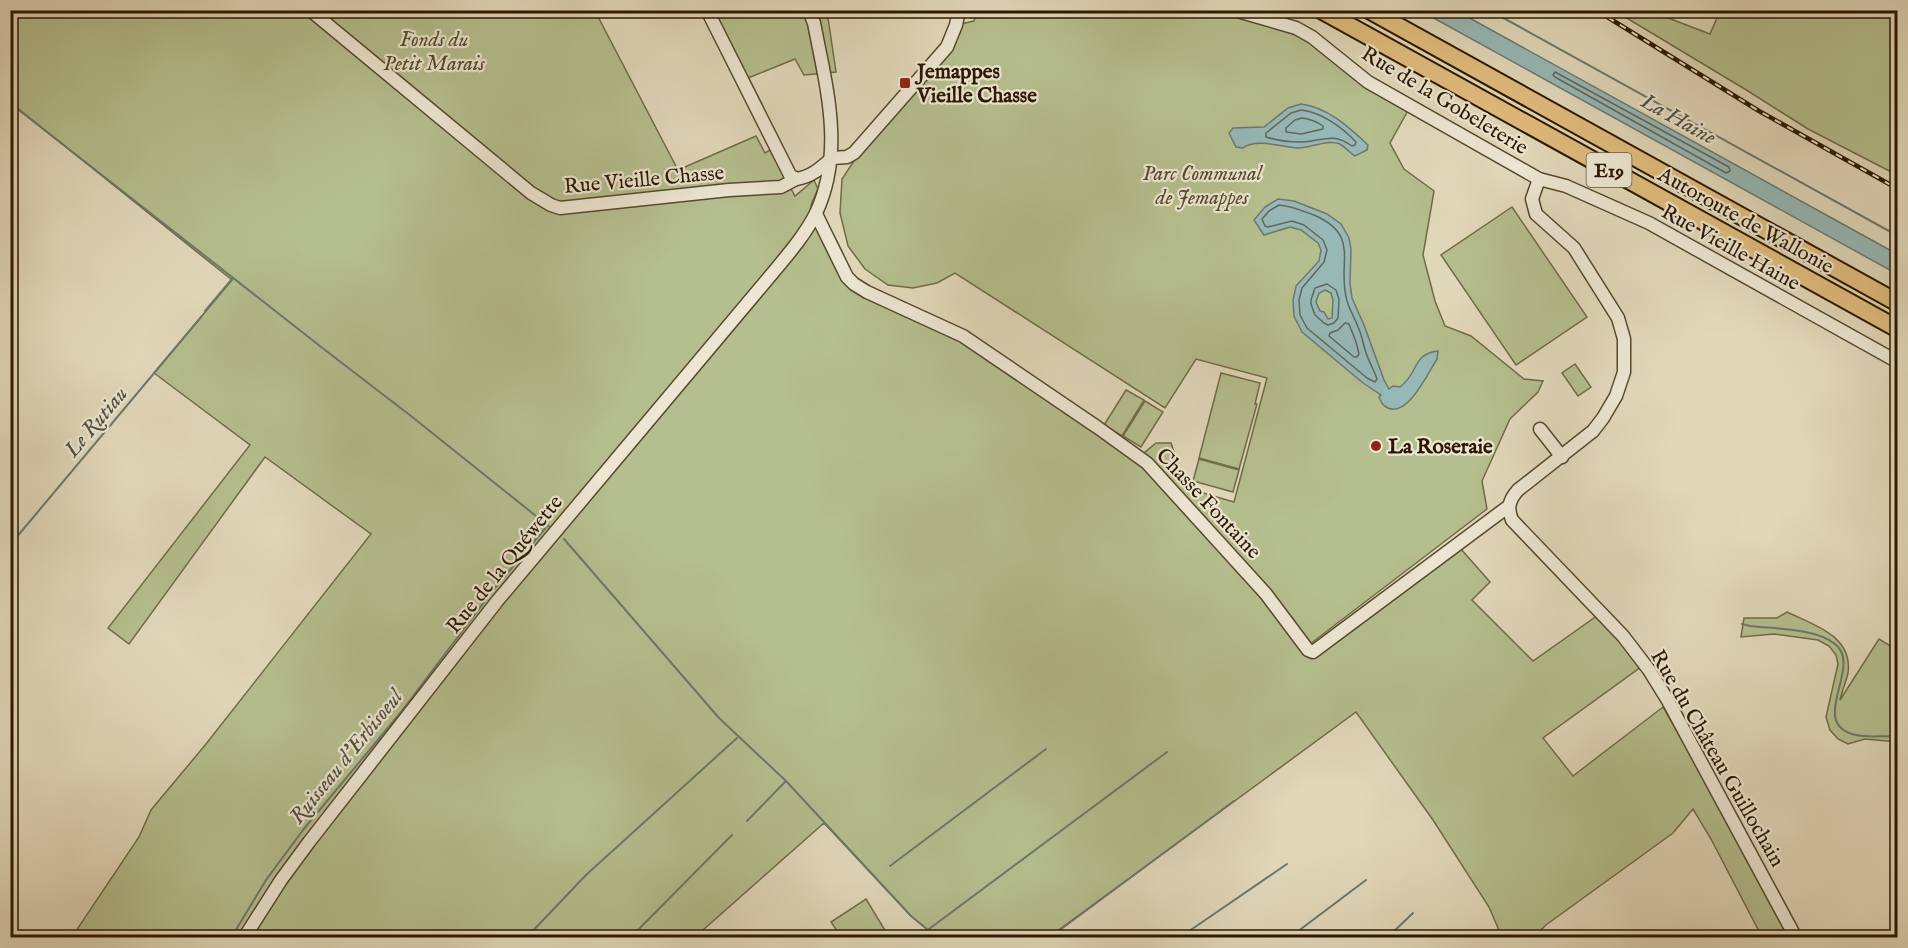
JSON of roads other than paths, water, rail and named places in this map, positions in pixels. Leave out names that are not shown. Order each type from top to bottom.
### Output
[{"type":"highway","name":"Autoroute de Wallonie","points":[[1321,10],[1898,329]]},
{"type":"highway","name":"Autoroute de Wallonie","points":[[1369,10],[1898,303]]},
{"type":"street","name":"Rue Vieille Chasse","points":[[310,10],[531,193],[560,208],[729,190],[781,188],[796,179],[805,178],[832,158],[847,157],[854,153],[947,47],[956,25],[958,10]]},
{"type":"street","points":[[707,10],[789,175],[796,179]]},
{"type":"street","name":"Rue de la Quéwette","points":[[244,938],[281,880],[309,842],[498,600],[769,278],[816,214],[825,191],[832,158],[829,105],[814,23],[809,10]]},
{"type":"street","name":"Rue de la Gobeleterie","points":[[1234,10],[1296,28],[1312,37],[1368,82],[1539,179]]},
{"type":"street","points":[[1509,506],[1510,500],[1518,490],[1593,431],[1616,396],[1624,372],[1624,339],[1618,318],[1579,255],[1536,214],[1532,200],[1539,179]]},
{"type":"street","name":"Rue Vieille Haine","points":[[1539,179],[1577,191],[1649,224],[1898,362]]},
{"type":"street","name":"Chasse Fontaine","points":[[816,214],[840,265],[854,284],[963,336],[1147,463],[1266,594],[1308,650],[1313,652],[1509,506]]},
{"type":"street","points":[[1540,429],[1562,457]]},
{"type":"street","name":"Rue du Château Guillochain","points":[[1509,506],[1512,520],[1623,636],[1649,670],[1667,699],[1796,938]]},
{"type":"water","points":[[1421,11],[1457,11],[1897,254],[1897,274]]},
{"type":"water","points":[[1301,104],[1320,109],[1337,119],[1368,145],[1367,150],[1355,156],[1340,144],[1335,143],[1303,148],[1262,143],[1243,148],[1236,147],[1229,133],[1233,128],[1264,127],[1288,108]]},
{"type":"water","points":[[1278,199],[1294,201],[1327,214],[1341,224],[1349,238],[1351,249],[1352,298],[1389,389],[1393,386],[1400,387],[1424,356],[1438,351],[1437,359],[1423,383],[1403,406],[1395,409],[1384,406],[1379,397],[1381,395],[1363,383],[1302,332],[1294,316],[1293,300],[1296,286],[1319,261],[1321,250],[1318,243],[1301,230],[1290,227],[1264,235],[1254,220],[1265,207]],"holes":[[[1325,290],[1331,293],[1332,318],[1328,319],[1324,312],[1320,311],[1316,302],[1319,293]]]},
{"type":"waterway","name":"La Haine","points":[[1489,10],[1898,236]]},
{"type":"waterway","points":[[10,103],[551,528]]},
{"type":"waterway","name":"Le Rutiau","points":[[205,311],[232,279]]},
{"type":"waterway","name":"Le Rutiau","points":[[10,545],[202,316]]},
{"type":"waterway","name":"Ruisseau d'Erbisoeul","points":[[494,589],[548,525]]},
{"type":"waterway","points":[[564,539],[719,718],[786,781],[911,916],[935,938]]},
{"type":"waterway","name":"Ruisseau d'Erbisoeul","points":[[231,938],[266,880],[303,830],[401,712],[488,597]]},
{"type":"waterway","points":[[1742,624],[1806,632],[1835,644],[1842,654],[1843,666],[1835,707],[1836,719],[1842,729],[1861,736],[1898,737]]},
{"type":"waterway","points":[[526,938],[586,875],[737,738]]},
{"type":"waterway","points":[[890,866],[1046,749]]},
{"type":"waterway","points":[[929,929],[1167,752]]},
{"type":"waterway","points":[[747,821],[785,782]]},
{"type":"waterway","points":[[1049,938],[1234,801]]},
{"type":"waterway","points":[[630,938],[732,835]]},
{"type":"waterway","points":[[1179,938],[1287,864]]},
{"type":"waterway","points":[[1289,938],[1366,880]]},
{"type":"waterway","points":[[1387,938],[1413,913]]},
{"type":"railway","points":[[1596,10],[1759,111],[1898,189]]},
{"type":"place","name":"Jemappes Vieille Chasse","points":[[905,83]]},
{"type":"place","name":"La Roseraie","points":[[1376,446]]},
{"type":"park label","name":"Fonds du Petit Marais","points":[[434,51]]},
{"type":"park label","name":"Parc Communal de Jemappes","points":[[1202,185]]}]
